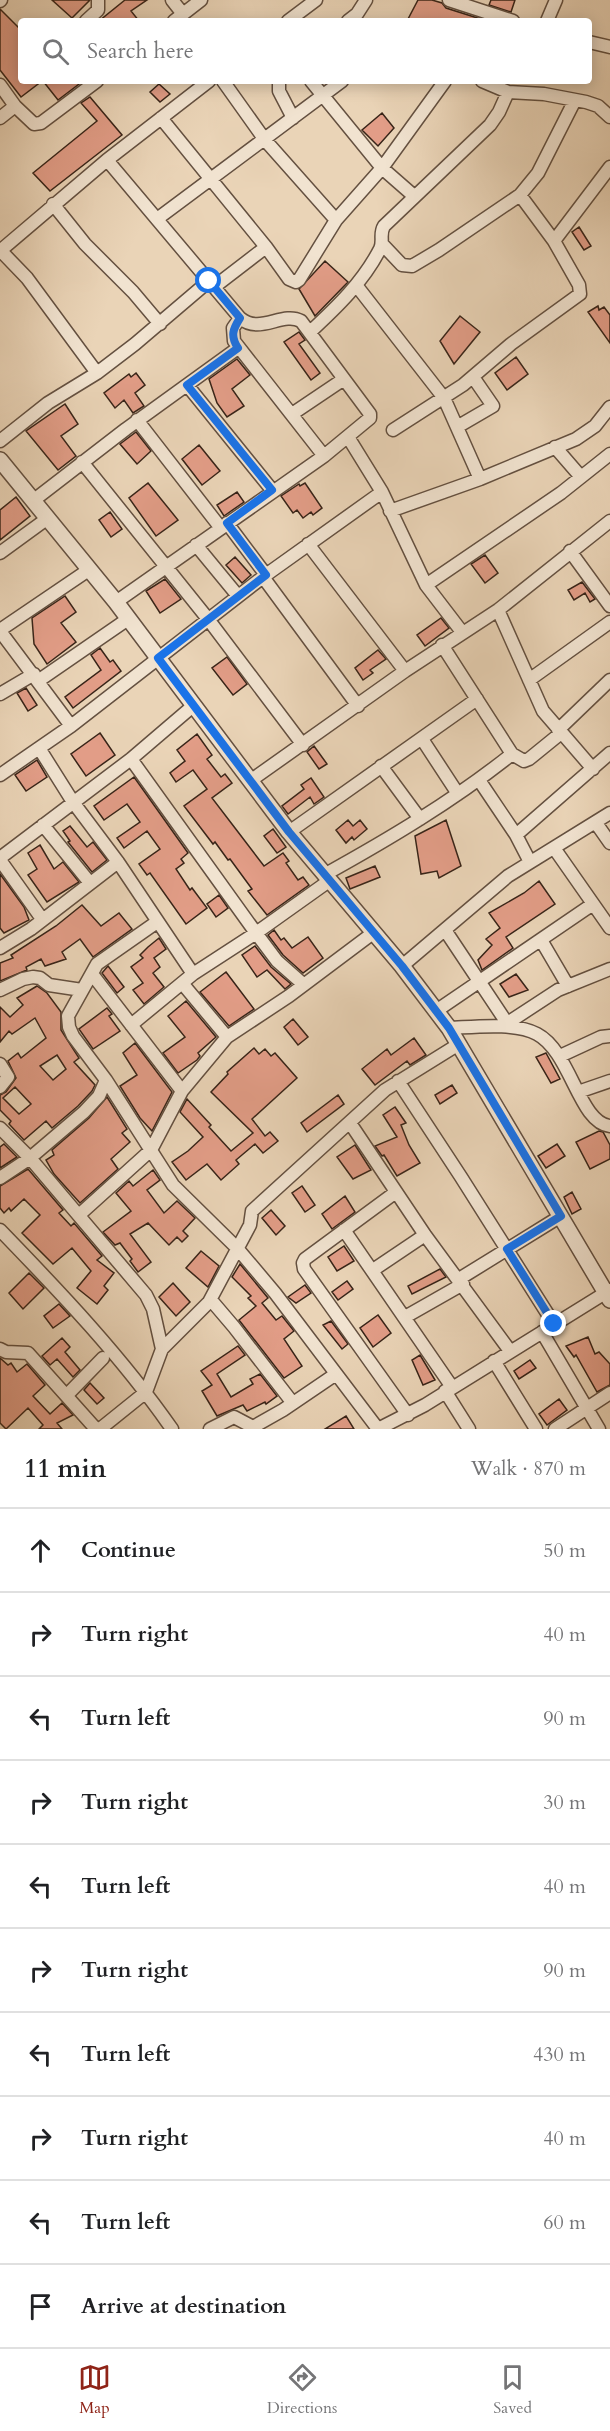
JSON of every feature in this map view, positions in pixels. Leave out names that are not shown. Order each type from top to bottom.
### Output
[{"type":"street","points":[[89,18],[98,10],[100,5],[98,0]]},
{"type":"street","points":[[172,0],[178,18],[201,0]]},
{"type":"street","points":[[292,18],[316,0]]},
{"type":"street","points":[[355,18],[366,0]]},
{"type":"street","points":[[449,0],[473,4],[506,18]]},
{"type":"street","points":[[548,18],[556,0]]},
{"type":"street","points":[[592,43],[610,47]]},
{"type":"street","points":[[0,85],[29,121],[38,124],[93,84]]},
{"type":"street","points":[[97,372],[27,278],[0,250],[107,160],[205,84]]},
{"type":"street","points":[[225,84],[265,140],[336,219]]},
{"type":"street","points":[[279,84],[279,91],[293,118]]},
{"type":"street","points":[[313,84],[382,168],[414,196]]},
{"type":"street","points":[[157,219],[338,84]]},
{"type":"street","points":[[160,118],[266,247],[289,279],[296,282],[336,219],[382,168],[444,84]]},
{"type":"street","points":[[489,84],[508,92],[544,94],[598,106],[610,117]]},
{"type":"street","points":[[310,332],[342,302],[356,285],[382,244],[381,231],[414,196],[490,125],[500,112],[508,92]]},
{"type":"street","points":[[382,244],[402,265],[412,266],[440,250],[520,195],[538,173],[553,139],[575,100]]},
{"type":"street","points":[[0,118],[15,106]]},
{"type":"street","points":[[107,160],[240,318],[246,323],[256,325],[297,319],[310,332],[370,414],[366,423],[324,456],[272,490],[116,602]]},
{"type":"street","points":[[554,241],[610,167]]},
{"type":"street","points":[[393,430],[473,377],[511,344],[579,294],[579,285],[554,241],[520,195]]},
{"type":"street","points":[[53,204],[85,244],[133,292],[160,324]]},
{"type":"street","points":[[0,441],[48,404],[97,372],[212,284],[266,247]]},
{"type":"street","points":[[356,285],[444,398],[480,479]]},
{"type":"street","points":[[240,318],[233,328],[232,336],[238,348],[324,456]]},
{"type":"street","points":[[34,500],[137,420],[238,348]]},
{"type":"street","points":[[457,427],[493,406],[473,377]]},
{"type":"street","points":[[292,414],[344,379]]},
{"type":"street","points":[[187,385],[272,490]]},
{"type":"street","points":[[390,510],[480,479],[586,433],[595,426],[610,407]]},
{"type":"street","points":[[137,420],[264,576],[358,706]]},
{"type":"street","points":[[348,437],[382,492],[426,585],[462,632]]},
{"type":"street","points":[[555,447],[581,477]]},
{"type":"street","points":[[426,585],[581,477],[610,454]]},
{"type":"street","points":[[82,462],[208,619],[303,745]]},
{"type":"street","points":[[3,468],[34,500],[90,569],[289,832],[402,966],[449,1028],[609,1294],[554,1324],[408,1415],[378,1429],[275,1293],[237,1248],[173,1185],[69,1027],[68,1016],[103,957],[157,922]]},
{"type":"street","points":[[0,775],[71,726],[264,576],[382,492]]},
{"type":"street","points":[[0,553],[48,518]]},
{"type":"street","points":[[250,781],[442,645],[498,610],[610,521]]},
{"type":"street","points":[[308,544],[405,671]]},
{"type":"street","points":[[195,545],[238,596]]},
{"type":"street","points":[[570,551],[610,605]]},
{"type":"street","points":[[71,726],[0,630],[90,569]]},
{"type":"street","points":[[498,610],[543,711],[593,769]]},
{"type":"street","points":[[0,694],[36,678],[128,619]]},
{"type":"street","points":[[529,680],[610,622]]},
{"type":"street","points":[[442,645],[512,753],[524,761],[559,731],[610,680]]},
{"type":"street","points":[[289,832],[477,699]]},
{"type":"street","points":[[42,919],[0,859],[131,759],[193,706]]},
{"type":"street","points":[[422,739],[458,794]]},
{"type":"street","points":[[39,748],[72,802],[118,862],[193,974]]},
{"type":"street","points":[[131,1025],[193,974],[256,933],[327,878],[479,780],[512,753]]},
{"type":"street","points":[[516,835],[610,753]]},
{"type":"street","points":[[131,759],[277,961],[303,984]]},
{"type":"street","points":[[381,766],[420,819]]},
{"type":"street","points":[[479,780],[516,835],[530,862]]},
{"type":"street","points":[[402,966],[508,876],[610,813]]},
{"type":"street","points":[[596,823],[610,843]]},
{"type":"street","points":[[43,825],[90,883]]},
{"type":"street","points":[[554,848],[610,928]]},
{"type":"street","points":[[0,948],[118,862]]},
{"type":"street","points":[[436,1011],[593,904]]},
{"type":"street","points":[[445,930],[478,982],[495,1002],[505,1024]]},
{"type":"street","points":[[79,1215],[151,1150],[182,1091],[227,1037],[289,996],[373,933]]},
{"type":"street","points":[[541,940],[568,986]]},
{"type":"street","points":[[505,1024],[568,986],[610,969]]},
{"type":"street","points":[[92,974],[182,1091]]},
{"type":"street","points":[[0,990],[23,979],[33,977],[40,978],[49,985],[82,990]]},
{"type":"street","points":[[182,983],[227,1037]]},
{"type":"street","points":[[449,1028],[505,1024],[537,1034],[560,1056],[583,1104],[594,1119],[610,1126]]},
{"type":"street","points":[[560,1056],[601,1037],[610,1036]]},
{"type":"street","points":[[0,1349],[6,1352],[28,1353],[98,1429],[146,1392],[162,1349],[196,1318],[211,1300],[250,1225],[252,1211],[386,1090],[459,1044]]},
{"type":"street","points":[[0,1064],[8,1077],[0,1087]]},
{"type":"street","points":[[0,1178],[30,1158],[84,1112],[99,1096],[106,1080]]},
{"type":"street","points":[[398,1081],[554,1324]]},
{"type":"street","points":[[578,1092],[610,1081]]},
{"type":"street","points":[[351,1123],[425,1235],[461,1281],[510,1351]]},
{"type":"street","points":[[0,1128],[30,1158],[146,1295],[153,1309],[162,1349]]},
{"type":"street","points":[[396,1192],[305,1259],[303,1263],[304,1269],[408,1415]]},
{"type":"street","points":[[405,1317],[561,1216]]},
{"type":"street","points":[[0,1230],[39,1270],[146,1392],[172,1429]]},
{"type":"street","points":[[344,1230],[405,1317],[449,1389],[468,1429]]},
{"type":"street","points":[[373,1270],[425,1235]]},
{"type":"street","points":[[211,1300],[234,1326],[292,1402]]},
{"type":"street","points":[[542,1332],[599,1429]]},
{"type":"street","points":[[67,1395],[103,1358]]},
{"type":"street","points":[[494,1361],[536,1429]]},
{"type":"street","points":[[210,1429],[234,1417],[253,1427],[336,1374]]},
{"type":"street","points":[[555,1429],[610,1393]]},
{"type":"building","points":[[52,0],[90,0],[72,18]]},
{"type":"building","points":[[125,0],[147,0],[131,11],[137,18],[103,18]]},
{"type":"building","points":[[418,0],[432,0],[442,3],[446,8],[478,18],[409,18]]},
{"type":"building","points":[[491,0],[515,0],[511,12],[489,5]]},
{"type":"building","points":[[0,9],[18,27],[18,84],[38,84],[21,97],[0,70]]},
{"type":"building","points":[[45,84],[79,84],[58,100]]},
{"type":"building","points":[[159,84],[170,94],[160,102],[150,92]]},
{"type":"building","points":[[90,97],[122,135],[50,191],[33,173],[97,121],[81,103]]},
{"type":"building","points":[[382,113],[394,128],[378,146],[362,130]]},
{"type":"building","points":[[579,227],[591,246],[584,250],[572,232]]},
{"type":"building","points":[[325,261],[348,282],[315,316],[299,289]]},
{"type":"building","points":[[598,306],[599,310],[604,307],[610,315],[610,343],[588,312]]},
{"type":"building","points":[[460,316],[480,332],[454,364],[440,341]]},
{"type":"building","points":[[299,332],[305,340],[299,344],[320,373],[311,380],[284,342]]},
{"type":"building","points":[[516,357],[528,374],[507,390],[495,373]]},
{"type":"building","points":[[237,359],[250,375],[232,389],[244,406],[227,417],[217,403],[209,379]]},
{"type":"building","points":[[136,373],[145,385],[135,393],[144,406],[133,413],[124,400],[115,408],[104,393],[129,374],[131,377]]},
{"type":"building","points":[[65,404],[78,424],[61,436],[76,456],[58,470],[26,431]]},
{"type":"building","points":[[136,432],[151,451],[137,464],[120,444]]},
{"type":"building","points":[[199,445],[220,471],[202,485],[182,459]]},
{"type":"building","points":[[148,483],[178,520],[156,536],[129,498]]},
{"type":"building","points":[[305,483],[322,508],[313,515],[311,512],[303,518],[297,510],[293,513],[281,496],[299,484],[300,486]]},
{"type":"building","points":[[237,492],[244,502],[224,516],[217,505]]},
{"type":"building","points":[[16,497],[30,516],[0,540],[0,510]]},
{"type":"building","points":[[110,512],[122,529],[111,537],[99,520]]},
{"type":"building","points":[[485,555],[498,573],[485,583],[471,564]]},
{"type":"building","points":[[235,557],[251,575],[242,583],[226,565]]},
{"type":"building","points":[[165,579],[181,599],[160,613],[146,591]]},
{"type":"building","points":[[582,582],[595,599],[590,602],[585,593],[574,600],[568,590]]},
{"type":"building","points":[[65,596],[76,612],[61,623],[76,642],[47,664],[34,644],[32,618]]},
{"type":"building","points":[[441,618],[449,628],[425,646],[417,635]]},
{"type":"building","points":[[100,648],[110,662],[113,660],[121,671],[73,708],[65,697],[101,670],[91,655]]},
{"type":"building","points":[[378,650],[386,659],[370,670],[373,673],[363,680],[355,668]]},
{"type":"building","points":[[227,657],[247,684],[233,695],[212,668]]},
{"type":"building","points":[[26,688],[37,705],[28,711],[17,693]]},
{"type":"building","points":[[100,733],[115,755],[86,776],[71,754]]},
{"type":"building","points":[[197,734],[212,755],[207,759],[221,777],[225,774],[232,783],[212,798],[264,866],[283,853],[289,861],[286,863],[298,880],[303,877],[309,885],[267,915],[248,891],[252,889],[230,859],[228,860],[215,842],[213,844],[184,806],[207,789],[193,770],[176,782],[170,773],[185,761],[177,750]]},
{"type":"building","points":[[314,746],[327,764],[319,769],[307,752]]},
{"type":"building","points":[[37,760],[47,777],[26,791],[15,775]]},
{"type":"building","points":[[134,777],[188,853],[181,859],[184,863],[176,869],[190,890],[192,888],[207,908],[186,924],[150,873],[147,875],[139,864],[160,849],[147,831],[124,848],[117,838],[140,822],[127,804],[104,820],[94,806]]},
{"type":"building","points":[[311,778],[324,797],[314,804],[310,797],[288,814],[282,806],[304,789],[301,785]]},
{"type":"building","points":[[348,820],[353,826],[360,820],[367,829],[354,840],[352,837],[346,843],[336,830]]},
{"type":"building","points":[[446,820],[461,866],[439,878],[437,871],[421,874],[415,836]]},
{"type":"building","points":[[70,826],[87,847],[93,842],[107,860],[92,872],[68,842],[70,841],[63,831]]},
{"type":"building","points":[[273,829],[286,847],[277,853],[264,836]]},
{"type":"building","points":[[40,845],[54,869],[63,862],[79,882],[47,902],[28,875],[37,869],[28,853]]},
{"type":"building","points":[[375,866],[380,877],[350,889],[346,878]]},
{"type":"building","points":[[0,874],[24,907],[29,920],[4,933],[0,928]]},
{"type":"building","points":[[539,881],[555,904],[506,937],[513,948],[482,970],[478,960],[492,945],[486,939],[500,928],[489,913],[524,893]]},
{"type":"building","points":[[219,895],[228,908],[216,917],[207,904]]},
{"type":"building","points":[[82,905],[101,926],[119,913],[132,929],[93,957],[80,939],[62,952],[66,959],[45,966],[41,959],[26,967],[27,970],[0,981],[0,963],[13,958],[11,955],[56,926]]},
{"type":"building","points":[[274,930],[281,940],[284,938],[292,948],[308,937],[323,958],[303,973],[283,955],[268,935]]},
{"type":"building","points":[[159,938],[166,949],[154,958],[160,967],[153,973],[164,987],[144,1004],[133,990],[143,983],[131,967],[143,958],[140,955]]},
{"type":"building","points":[[255,946],[271,967],[291,984],[285,989],[267,970],[257,977],[242,955]]},
{"type":"building","points":[[108,966],[124,987],[117,993],[102,973]]},
{"type":"building","points":[[226,972],[254,1009],[229,1026],[200,992]]},
{"type":"building","points":[[516,974],[528,990],[509,997],[500,984]]},
{"type":"building","points":[[37,986],[47,993],[61,1012],[61,1030],[79,1058],[74,1062],[95,1085],[78,1106],[52,1128],[46,1121],[24,1140],[0,1110],[0,1095],[6,1092],[16,1078],[8,1061],[18,1053],[21,1058],[46,1038],[35,1018],[12,1034],[9,1031],[0,1042],[0,1007],[10,1017],[23,1005],[17,998]],"holes":[[[57,1055],[66,1069],[53,1080],[40,1066]],[[15,1087],[31,1104],[19,1114],[3,1098]]]},
{"type":"building","points":[[186,1001],[216,1037],[198,1053],[200,1056],[197,1060],[178,1073],[163,1053],[185,1037],[168,1016]]},
{"type":"building","points":[[107,1008],[112,1014],[109,1016],[120,1031],[93,1049],[79,1029]]},
{"type":"building","points":[[293,1019],[308,1037],[298,1045],[284,1027]]},
{"type":"building","points":[[414,1038],[426,1055],[410,1065],[407,1061],[375,1085],[362,1069],[387,1049],[391,1055]]},
{"type":"building","points":[[135,1043],[172,1092],[152,1131],[140,1118],[120,1086],[137,1075],[123,1053]]},
{"type":"building","points":[[254,1048],[259,1054],[265,1049],[271,1056],[275,1053],[297,1078],[252,1119],[265,1136],[270,1132],[278,1141],[263,1153],[255,1144],[236,1160],[239,1164],[221,1180],[207,1164],[186,1180],[172,1162],[203,1137],[180,1112],[187,1099],[231,1151],[253,1133],[211,1092],[228,1074],[227,1072]]},
{"type":"building","points":[[546,1053],[560,1079],[551,1083],[536,1057]]},
{"type":"building","points":[[452,1085],[457,1093],[440,1104],[435,1095]]},
{"type":"building","points":[[338,1095],[344,1104],[307,1132],[301,1123]]},
{"type":"building","points":[[107,1097],[127,1129],[122,1133],[130,1142],[111,1159],[118,1169],[80,1203],[54,1174],[46,1160],[54,1155],[52,1150],[89,1118]]},
{"type":"building","points":[[395,1107],[406,1123],[401,1125],[420,1163],[397,1176],[384,1155],[382,1156],[375,1146],[397,1137],[383,1115]]},
{"type":"building","points":[[599,1131],[603,1132],[610,1145],[610,1159],[590,1169],[576,1142]]},
{"type":"building","points":[[4,1144],[17,1157],[0,1168],[0,1147]]},
{"type":"building","points":[[557,1144],[565,1156],[546,1168],[538,1156]]},
{"type":"building","points":[[355,1145],[371,1170],[353,1179],[337,1157]]},
{"type":"building","points":[[28,1169],[63,1210],[59,1213],[71,1226],[74,1223],[102,1256],[97,1260],[114,1273],[104,1286],[108,1290],[97,1304],[77,1288],[91,1271],[72,1248],[53,1264],[22,1233],[40,1215],[24,1199],[11,1211],[9,1208],[4,1213],[0,1208],[0,1186]]},
{"type":"building","points":[[153,1170],[160,1180],[147,1190],[164,1213],[177,1201],[195,1218],[183,1231],[188,1236],[182,1242],[177,1237],[169,1245],[148,1223],[130,1234],[151,1262],[138,1272],[120,1243],[115,1245],[103,1232],[131,1211],[116,1193],[129,1181],[133,1186]]},
{"type":"building","points":[[302,1186],[315,1205],[305,1212],[292,1193]]},
{"type":"building","points":[[572,1192],[581,1209],[572,1214],[564,1197]]},
{"type":"building","points":[[345,1196],[355,1212],[332,1229],[322,1214]]},
{"type":"building","points":[[271,1210],[285,1226],[276,1235],[262,1218]]},
{"type":"building","points":[[344,1246],[354,1261],[337,1271],[328,1257]]},
{"type":"building","points":[[201,1251],[219,1266],[208,1287],[186,1268]]},
{"type":"building","points":[[240,1264],[268,1298],[262,1303],[276,1320],[282,1316],[294,1331],[284,1339],[302,1366],[284,1378],[239,1320],[256,1306],[248,1298],[251,1296],[232,1277]]},
{"type":"building","points":[[440,1269],[446,1277],[412,1294],[408,1286]]},
{"type":"building","points":[[29,1273],[44,1288],[23,1309],[9,1293]]},
{"type":"building","points":[[347,1281],[353,1289],[338,1300],[332,1292]]},
{"type":"building","points":[[173,1283],[190,1302],[176,1316],[159,1297]]},
{"type":"building","points":[[305,1285],[311,1293],[296,1303],[288,1297]]},
{"type":"building","points":[[59,1304],[70,1316],[53,1328],[44,1316]]},
{"type":"building","points":[[378,1315],[391,1333],[373,1347],[360,1328]]},
{"type":"building","points":[[331,1321],[348,1344],[342,1349],[323,1325]]},
{"type":"building","points":[[588,1337],[595,1354],[599,1352],[610,1364],[610,1385],[597,1392],[576,1355],[574,1357],[566,1346]]},
{"type":"building","points":[[62,1338],[70,1347],[65,1352],[80,1370],[73,1377],[57,1359],[50,1365],[42,1356]]},
{"type":"building","points":[[238,1346],[245,1355],[217,1374],[231,1397],[253,1384],[250,1379],[260,1374],[277,1396],[266,1404],[265,1402],[247,1411],[243,1405],[217,1416],[202,1391],[212,1385],[201,1371]]},
{"type":"building","points":[[420,1355],[435,1380],[423,1385],[412,1360]]},
{"type":"building","points":[[0,1358],[8,1365],[11,1363],[17,1372],[27,1364],[45,1385],[33,1396],[50,1414],[62,1403],[73,1415],[57,1423],[62,1429],[39,1429],[43,1425],[28,1408],[6,1429],[0,1423]]},
{"type":"building","points":[[530,1360],[536,1368],[519,1379],[514,1371]]},
{"type":"building","points":[[90,1383],[104,1398],[97,1404],[84,1390]]},
{"type":"building","points":[[559,1399],[567,1410],[547,1425],[539,1414]]},
{"type":"building","points":[[346,1416],[354,1429],[325,1429]]},
{"type":"route","points":[[209,281],[240,318],[233,328],[232,336],[238,348],[187,385],[272,490],[227,523],[266,575],[158,658],[289,832],[402,966],[459,1044],[561,1216],[507,1249],[554,1324]]}]
